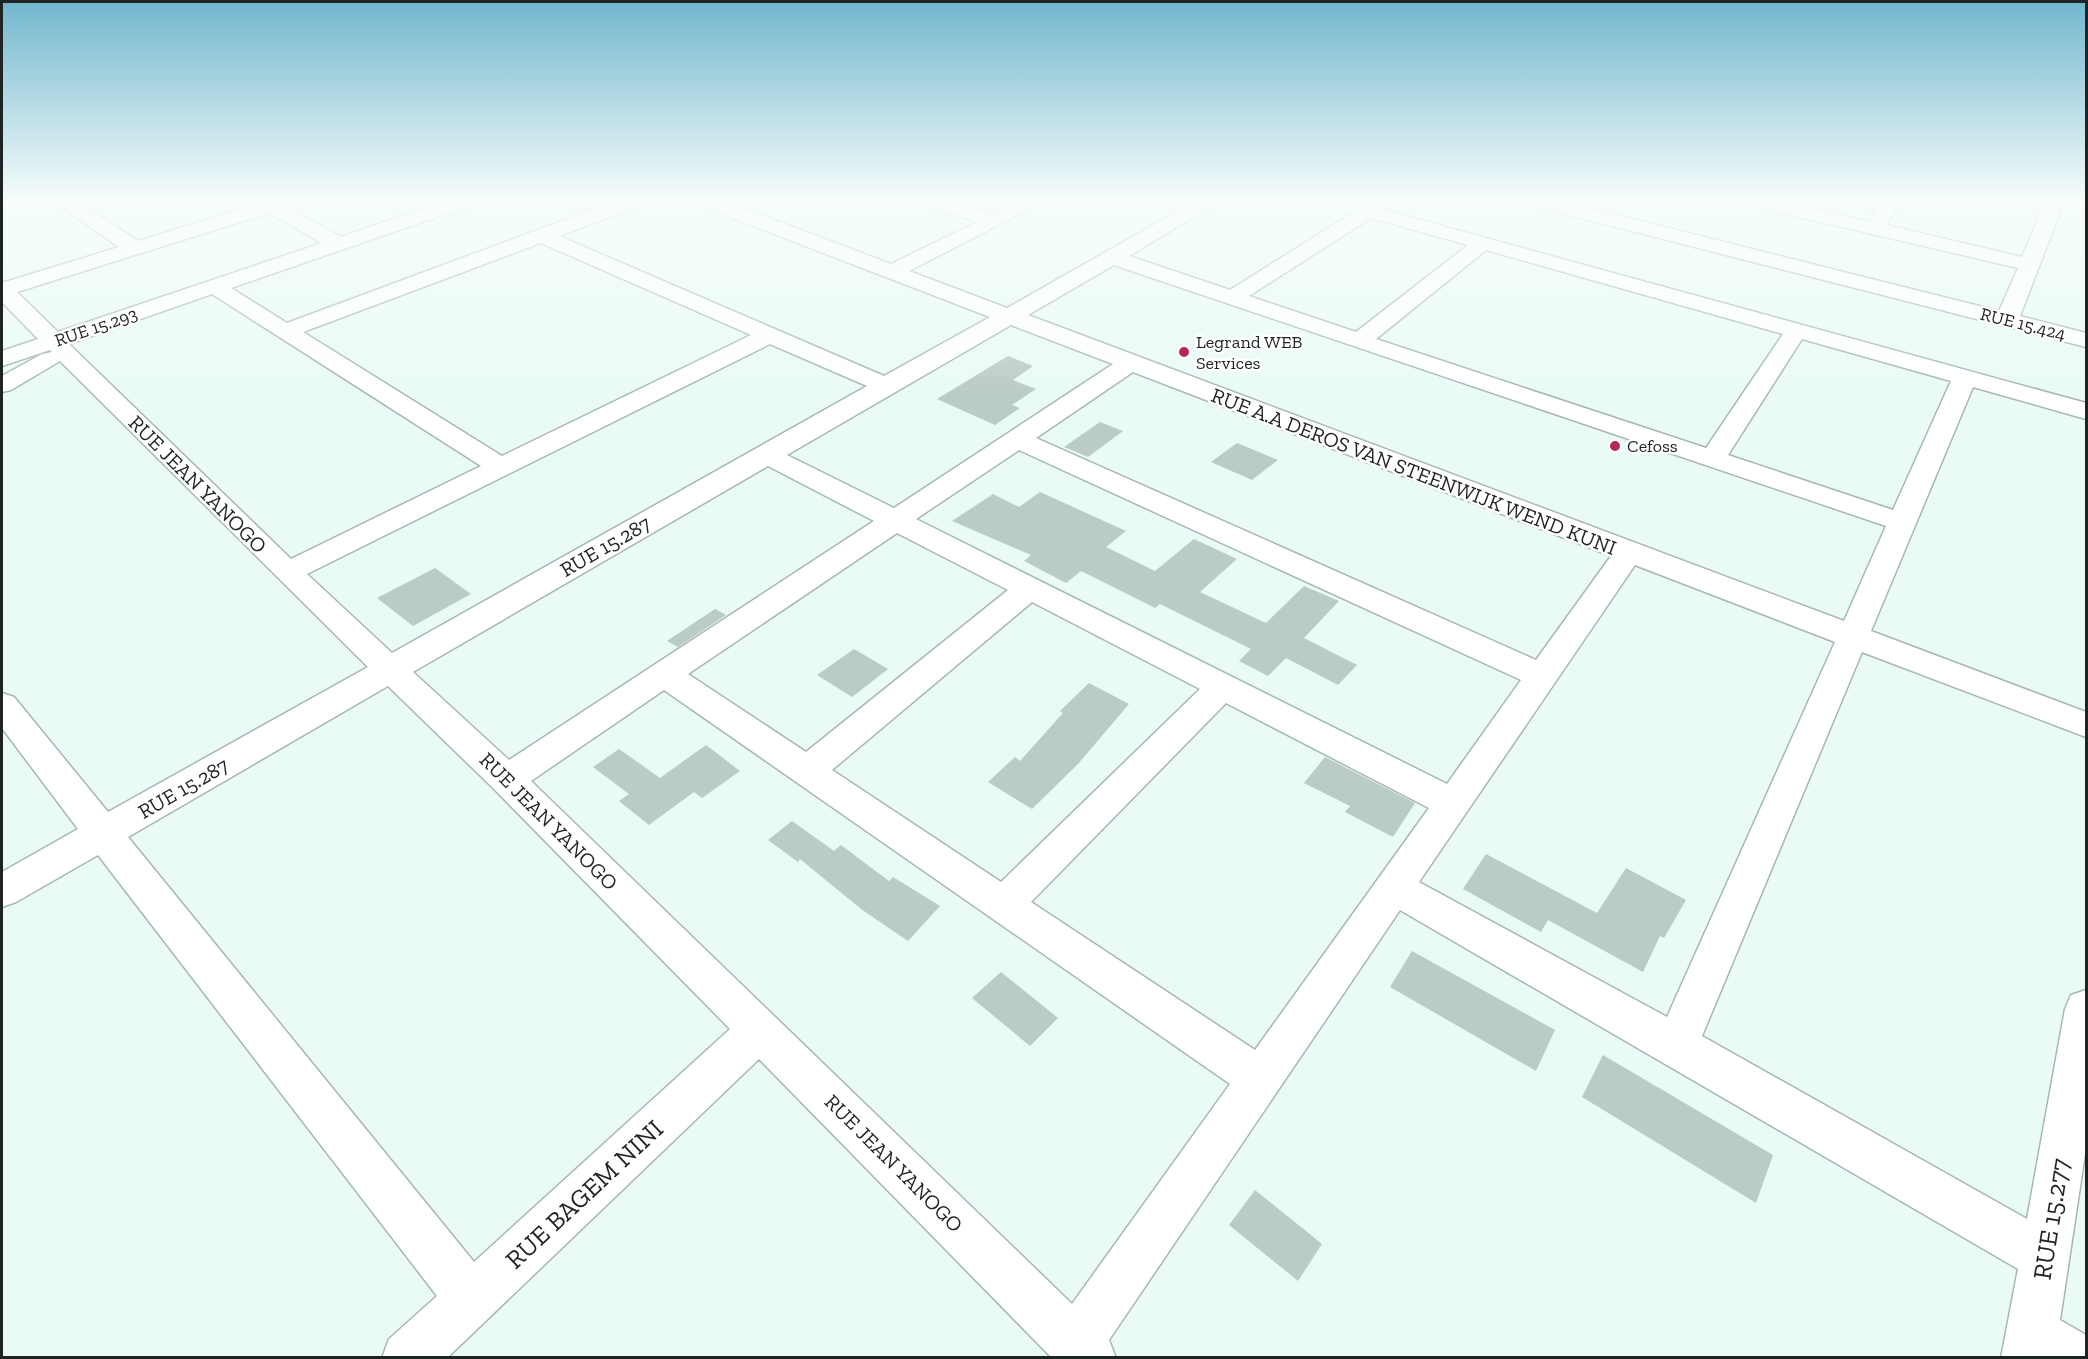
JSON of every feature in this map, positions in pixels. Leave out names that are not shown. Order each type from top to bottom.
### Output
[{"type":"street","points":[[2,290],[85,265]]},
{"type":"street","name":"RUE 15.293","points":[[2,359],[59,346],[215,287],[280,265]]},
{"type":"street","points":[[285,331],[462,265]]},
{"type":"street","points":[[608,265],[886,386]]},
{"type":"street","name":"RUE A.A DEROS VAN STEENWIJK WEND KUNI","points":[[874,265],[2086,725]]},
{"type":"street","points":[[891,272],[905,265]]},
{"type":"street","name":"RUE 15.287","points":[[2,891],[1097,265]]},
{"type":"street","points":[[1133,265],[1901,522]]},
{"type":"street","points":[[1232,298],[1284,265]]},
{"type":"street","points":[[1359,341],[1454,265]]},
{"type":"street","points":[[1563,265],[2086,411]]},
{"type":"street","name":"RUE 15.424","points":[[1791,265],[2086,340]]},
{"type":"street","points":[[2007,320],[2029,265]]},
{"type":"street","points":[[215,287],[501,467]]},
{"type":"street","name":"RUE JEAN YANOGO","points":[[2,290],[287,572],[507,779],[1083,1351]]},
{"type":"street","points":[[1713,459],[1797,330]]},
{"type":"street","points":[[287,572],[767,336]]},
{"type":"street","points":[[2,385],[59,346]]},
{"type":"street","points":[[507,779],[1131,363]]},
{"type":"street","points":[[1676,1045],[1965,377]]},
{"type":"street","points":[[1016,439],[1541,676]]},
{"type":"street","points":[[765,454],[1452,803]]},
{"type":"street","points":[[1083,1351],[1260,1079],[1628,553]]},
{"type":"street","points":[[807,771],[1030,588]]},
{"type":"street","points":[[664,674],[1260,1079]]},
{"type":"street","points":[[1004,904],[1222,686]]},
{"type":"street","points":[[2,708],[471,1299]]},
{"type":"street","points":[[1395,888],[1676,1045],[2045,1257]]},
{"type":"street","name":"RUE 15.277","points":[[2045,1349],[2045,1257],[2081,1079],[2086,1010]]},
{"type":"street","name":"RUE BAGEM NINI","points":[[415,1355],[471,1299],[759,1030]]},
{"type":"building","points":[[1008,356],[1033,366],[1013,380],[1036,389],[1012,405],[1020,408],[995,425],[937,399]]},
{"type":"building","points":[[1100,422],[1123,431],[1088,457],[1064,447]]},
{"type":"building","points":[[1237,443],[1278,460],[1252,480],[1211,462]]},
{"type":"building","points":[[1040,492],[1126,531],[1106,547],[1155,571],[1194,539],[1237,559],[1200,592],[1266,623],[1304,586],[1339,601],[1304,638],[1357,665],[1338,685],[1286,658],[1268,676],[1239,661],[1251,649],[1160,604],[1155,608],[1081,571],[1066,583],[1024,561],[1031,555],[952,521],[993,494],[1019,507]]},
{"type":"building","points":[[435,568],[471,594],[413,626],[377,598]]},
{"type":"building","points":[[715,609],[726,615],[678,647],[667,641]]},
{"type":"building","points":[[854,649],[888,669],[852,697],[817,675]]},
{"type":"building","points":[[1089,683],[1129,704],[1078,764],[1032,809],[988,782],[1015,757],[1020,761],[1063,713],[1060,711]]},
{"type":"building","points":[[706,745],[740,771],[702,798],[694,792],[649,825],[619,801],[629,794],[593,767],[619,749],[660,778]]},
{"type":"building","points":[[1325,757],[1415,803],[1393,837],[1345,812],[1350,806],[1304,783]]},
{"type":"building","points":[[792,821],[834,851],[841,845],[889,881],[893,877],[940,906],[908,941],[861,909],[800,859],[798,862],[768,840]]},
{"type":"building","points":[[1486,854],[1597,913],[1626,868],[1686,900],[1664,938],[1660,936],[1643,972],[1548,920],[1541,932],[1463,889]]},
{"type":"building","points":[[1412,951],[1555,1030],[1536,1071],[1390,987]]},
{"type":"building","points":[[1001,972],[1058,1018],[1030,1046],[972,998]]},
{"type":"building","points":[[1603,1055],[1773,1155],[1756,1203],[1582,1097]]},
{"type":"building","points":[[1255,1190],[1322,1244],[1298,1281],[1229,1225]]},
{"type":"place","name":"Legrand WEB Services","points":[[1184,352]]},
{"type":"place","name":"Cefoss","points":[[1615,446]]}]
